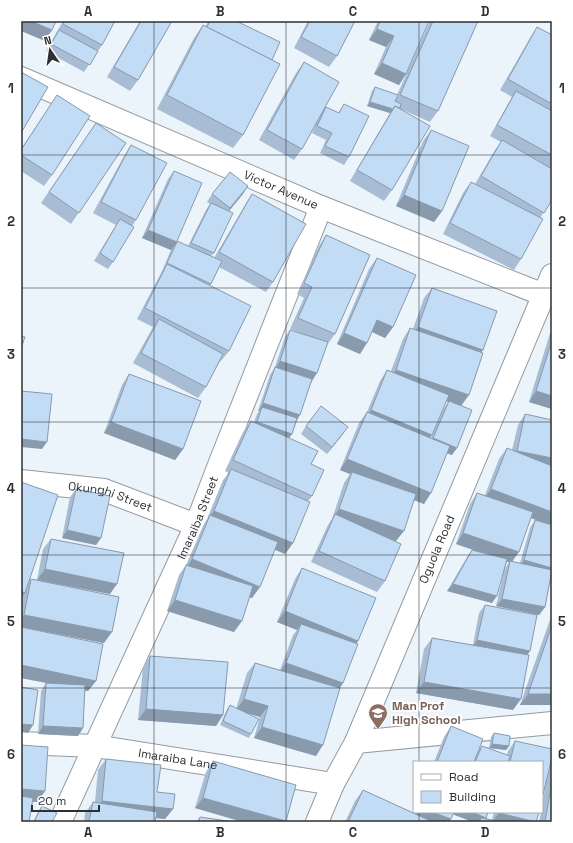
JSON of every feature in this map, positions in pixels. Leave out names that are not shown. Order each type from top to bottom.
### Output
[{"type":"street","name":"Victor Avenue","points":[[21,78],[321,207],[544,295]]},
{"type":"street","name":"Imaraiba Street","points":[[60,822],[196,525],[321,207]]},
{"type":"street","name":"Oguola Road","points":[[317,822],[333,784],[356,742],[552,275]]},
{"type":"street","name":"Okunghi Street","points":[[21,481],[104,490],[196,525]]},
{"type":"street","points":[[356,742],[552,723]]},
{"type":"street","name":"Imaraiba Lane","points":[[21,743],[95,746],[333,784]]},
{"type":"building","points":[[31,21],[56,21],[52,30]]},
{"type":"building","points":[[65,21],[115,21],[102,45],[63,24]]},
{"type":"building","points":[[141,21],[172,21],[138,80],[114,67]]},
{"type":"building","points":[[210,21],[236,21],[280,42],[272,60],[207,27]]},
{"type":"building","points":[[310,21],[355,21],[337,56],[301,37]]},
{"type":"building","points":[[380,21],[429,21],[406,74],[382,63],[394,36],[377,29]]},
{"type":"building","points":[[433,21],[478,21],[438,111],[400,95]]},
{"type":"building","points":[[203,25],[280,64],[243,135],[167,95]]},
{"type":"building","points":[[537,27],[552,35],[552,100],[550,103],[508,79]]},
{"type":"building","points":[[59,30],[98,51],[90,65],[51,44]]},
{"type":"building","points":[[304,62],[339,82],[302,149],[267,130]]},
{"type":"building","points":[[21,72],[48,87],[21,133]]},
{"type":"building","points":[[375,87],[398,95],[395,101],[401,104],[400,108],[395,106],[393,109],[370,102]]},
{"type":"building","points":[[516,91],[552,111],[552,155],[497,125]]},
{"type":"building","points":[[57,95],[90,116],[52,175],[21,155],[21,150]]},
{"type":"building","points":[[344,104],[369,116],[349,157],[325,146],[332,133],[317,126],[326,107],[339,113]]},
{"type":"building","points":[[395,106],[430,126],[392,190],[357,170]]},
{"type":"building","points":[[96,123],[126,143],[79,213],[49,192]]},
{"type":"building","points":[[431,130],[469,146],[442,211],[404,195]]},
{"type":"building","points":[[502,140],[552,169],[552,200],[544,213],[481,176]]},
{"type":"building","points":[[131,145],[167,163],[136,220],[101,202]]},
{"type":"building","points":[[174,171],[202,183],[177,241],[222,261],[211,284],[167,263],[177,242],[148,230]]},
{"type":"building","points":[[230,172],[248,186],[230,208],[212,194]]},
{"type":"building","points":[[471,182],[543,219],[521,259],[450,223]]},
{"type":"building","points":[[252,194],[306,224],[273,282],[219,252]]},
{"type":"building","points":[[211,203],[233,213],[214,253],[191,243]]},
{"type":"building","points":[[120,219],[134,227],[113,262],[100,253]]},
{"type":"building","points":[[326,235],[370,255],[335,334],[298,318],[312,287],[304,283]]},
{"type":"building","points":[[377,258],[416,275],[393,327],[377,320],[367,343],[344,333]]},
{"type":"building","points":[[167,264],[251,306],[229,351],[145,308]]},
{"type":"building","points":[[432,288],[497,311],[483,350],[418,327]]},
{"type":"building","points":[[159,319],[223,354],[206,387],[141,353]]},
{"type":"building","points":[[410,328],[483,353],[469,395],[396,370]]},
{"type":"building","points":[[290,330],[328,342],[317,373],[280,361]]},
{"type":"building","points":[[21,336],[25,337],[21,348]]},
{"type":"building","points":[[552,340],[552,396],[536,391]]},
{"type":"building","points":[[275,367],[312,379],[300,415],[263,403]]},
{"type":"building","points":[[387,370],[449,395],[432,435],[371,410]]},
{"type":"building","points":[[129,374],[201,401],[183,449],[111,422]]},
{"type":"building","points":[[21,391],[52,394],[47,442],[21,439]]},
{"type":"building","points":[[449,401],[472,410],[457,448],[433,438]]},
{"type":"building","points":[[321,406],[348,427],[332,447],[306,426]]},
{"type":"building","points":[[262,407],[297,418],[292,434],[257,422]]},
{"type":"building","points":[[367,412],[450,446],[431,493],[347,459]]},
{"type":"building","points":[[525,414],[552,420],[552,458],[517,451]]},
{"type":"building","points":[[251,421],[318,451],[311,464],[324,470],[312,496],[233,460]]},
{"type":"building","points":[[507,448],[552,466],[552,512],[491,489]]},
{"type":"building","points":[[231,469],[310,502],[293,543],[214,511]]},
{"type":"building","points":[[352,472],[416,494],[404,531],[339,509]]},
{"type":"building","points":[[21,482],[58,495],[25,593],[21,591]]},
{"type":"building","points":[[76,489],[110,496],[101,538],[67,530]]},
{"type":"building","points":[[477,493],[533,512],[519,552],[463,533]]},
{"type":"building","points":[[335,514],[401,544],[385,581],[319,551]]},
{"type":"building","points":[[210,515],[278,542],[260,587],[192,559]]},
{"type":"building","points":[[535,520],[552,525],[552,568],[524,560]]},
{"type":"building","points":[[51,539],[124,553],[117,584],[45,569]]},
{"type":"building","points":[[472,550],[507,559],[497,596],[453,584]]},
{"type":"building","points":[[510,561],[552,570],[545,607],[502,599]]},
{"type":"building","points":[[186,565],[253,586],[242,621],[175,600]]},
{"type":"building","points":[[302,568],[376,598],[358,641],[285,611]]},
{"type":"building","points":[[31,579],[119,597],[112,632],[24,615]]},
{"type":"building","points":[[485,605],[537,615],[530,651],[477,640]]},
{"type":"building","points":[[301,624],[358,644],[343,683],[286,663]]},
{"type":"building","points":[[552,625],[552,694],[528,694]]},
{"type":"building","points":[[21,627],[103,644],[96,681],[21,665]]},
{"type":"building","points":[[432,638],[529,655],[521,699],[424,682]]},
{"type":"building","points":[[150,656],[228,662],[223,715],[146,709]]},
{"type":"building","points":[[255,663],[340,688],[323,745],[262,727],[268,706],[244,699]]},
{"type":"building","points":[[46,683],[85,685],[83,728],[43,726]]},
{"type":"building","points":[[21,687],[38,690],[33,725],[21,724]]},
{"type":"building","points":[[230,705],[259,719],[251,734],[223,721]]},
{"type":"building","points":[[451,726],[483,739],[474,761],[437,761]]},
{"type":"building","points":[[494,733],[510,736],[509,746],[492,744]]},
{"type":"building","points":[[515,741],[552,749],[552,757],[543,795],[543,761],[510,761]]},
{"type":"building","points":[[21,745],[48,747],[45,791],[21,789]]},
{"type":"building","points":[[482,746],[510,756],[508,761],[475,761]]},
{"type":"building","points":[[106,759],[161,765],[157,792],[175,794],[173,809],[102,801]]},
{"type":"building","points":[[213,761],[296,785],[286,821],[203,798]]},
{"type":"building","points":[[552,781],[552,822],[545,822]]},
{"type":"building","points":[[363,790],[433,822],[348,822]]},
{"type":"building","points":[[21,796],[33,798],[29,822],[21,822]]},
{"type":"building","points":[[93,802],[157,812],[155,822],[89,822]]},
{"type":"building","points":[[42,806],[57,813],[52,822],[34,822]]},
{"type":"building","points":[[435,813],[454,813],[451,819]]},
{"type":"building","points":[[474,813],[488,813],[486,818]]},
{"type":"building","points":[[499,813],[539,813],[536,822]]},
{"type":"building","points":[[200,817],[234,822],[199,822]]},
{"type":"building","points":[[481,818],[503,822],[480,822]]},
{"type":"place","name":"Man Prof High School","points":[[378,730]]}]
